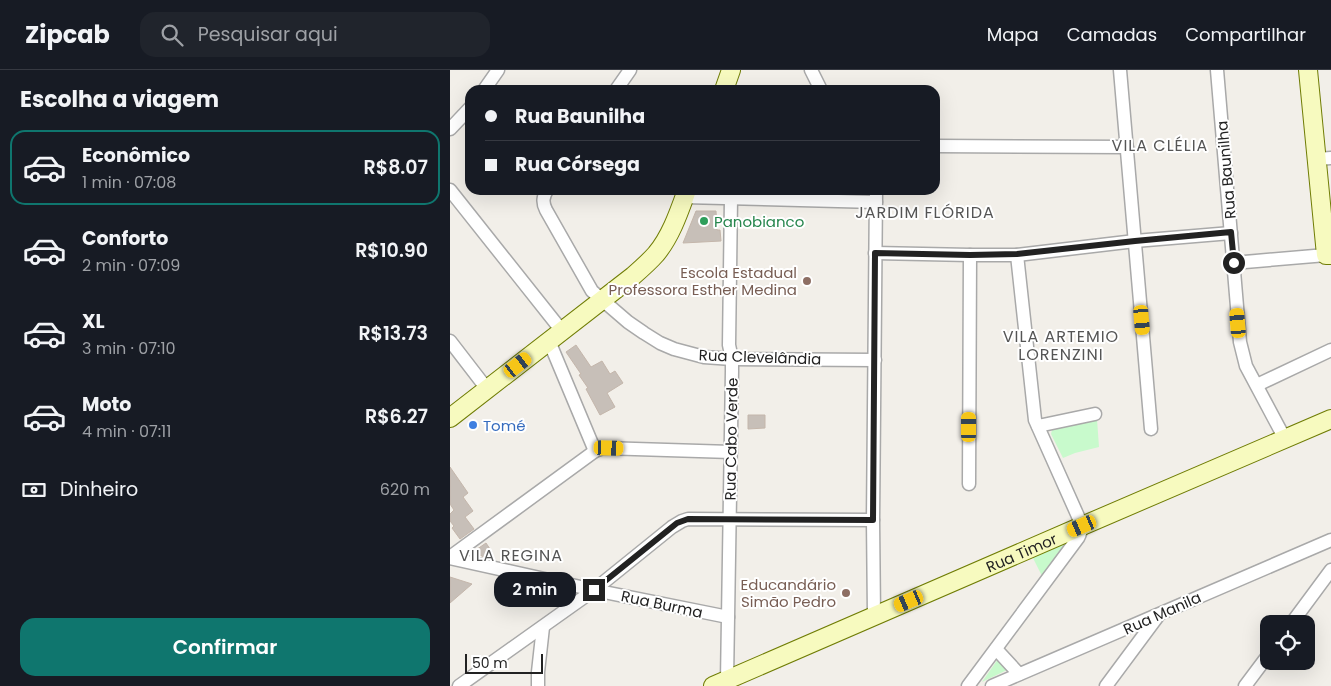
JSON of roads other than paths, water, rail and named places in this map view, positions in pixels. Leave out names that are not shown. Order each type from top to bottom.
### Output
[{"type":"street","points":[[488,85],[498,70]]},
{"type":"street","points":[[620,85],[630,70]]},
{"type":"street","points":[[726,85],[731,70]]},
{"type":"street","points":[[811,70],[818,85]]},
{"type":"street","points":[[1120,70],[1152,429]]},
{"type":"street","name":"Rua Baunilha","points":[[1217,70],[1242,354],[1246,366],[1285,439]]},
{"type":"street","points":[[1234,263],[1328,255],[1324,158],[1308,70]]},
{"type":"street","points":[[450,129],[465,113]]},
{"type":"street","points":[[940,146],[1127,147]]},
{"type":"street","points":[[450,190],[555,336],[595,452]]},
{"type":"street","name":"Rua Clevelândia","points":[[544,195],[543,203],[546,210],[592,291],[636,328],[660,343],[704,357],[732,359],[875,360]]},
{"type":"street","points":[[450,418],[633,276],[656,253],[666,239],[684,195]]},
{"type":"street","points":[[703,195],[731,198],[876,196],[874,616]]},
{"type":"street","name":"Rua Cabo Verde","points":[[720,683],[728,617],[732,359],[729,345],[731,198]]},
{"type":"street","points":[[875,253],[1017,254],[1231,232]]},
{"type":"street","points":[[968,686],[1082,532],[1082,526],[1034,414],[1017,254]]},
{"type":"street","points":[[969,484],[970,255]]},
{"type":"street","points":[[450,341],[487,389]]},
{"type":"street","points":[[1258,386],[1331,350]]},
{"type":"street","points":[[1038,426],[1095,414]]},
{"type":"street","name":"Rua Timor","points":[[720,683],[1331,419]]},
{"type":"street","points":[[450,558],[603,448],[731,452]]},
{"type":"street","points":[[460,686],[594,590],[677,523],[688,519],[873,520]]},
{"type":"street","name":"Rua Manila","points":[[992,686],[1331,540]]},
{"type":"street","name":"Rua Burma","points":[[450,558],[728,617]]},
{"type":"street","points":[[1298,615],[1331,570]]},
{"type":"street","points":[[1106,686],[1160,614]]},
{"type":"street","points":[[538,686],[543,627]]},
{"type":"street","points":[[1118,632],[1127,640],[1132,652]]},
{"type":"street","points":[[996,649],[1019,674]]},
{"type":"street","points":[[1245,686],[1260,666]]},
{"type":"place","name":"Panobianco","points":[[704,221]]},
{"type":"place","name":"Escola Estadual Professora Esther Medina","points":[[807,281]]},
{"type":"place","name":"Tomé","points":[[473,425]]},
{"type":"place","name":"Educandário Simão Pedro","points":[[846,593]]},
{"type":"district","name":"VILA CLÉLIA","points":[[1160,145]]},
{"type":"district","name":"JARDIM FLÓRIDA","points":[[925,212]]},
{"type":"district","name":"VILA ARTEMIO LORENZINI","points":[[1061,345]]},
{"type":"district","name":"VILA REGINA","points":[[511,555]]}]
